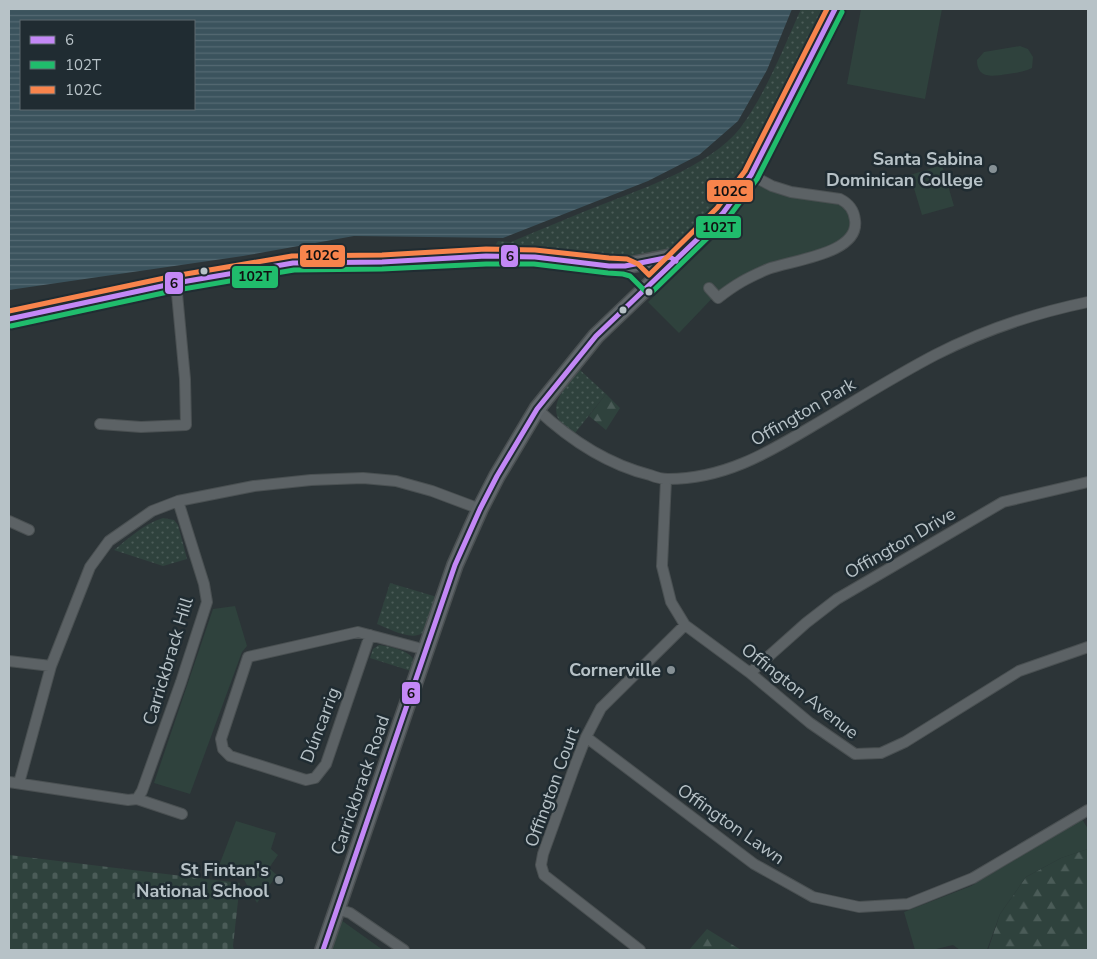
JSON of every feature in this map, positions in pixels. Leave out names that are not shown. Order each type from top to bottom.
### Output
[{"type":"main road","name":"Carrickbrack Road","points":[[323,950],[455,565],[480,509],[507,457],[537,409],[596,336],[676,261],[723,213],[751,175],[835,9]]},
{"type":"main road","points":[[9,319],[176,283],[293,263],[382,262],[486,256],[535,257],[609,266],[625,266],[670,257],[676,261]]},
{"type":"main road","points":[[625,266],[634,270],[649,285]]},
{"type":"street","points":[[709,288],[718,298],[742,280],[771,268],[839,247],[852,237],[856,229],[852,210],[846,202],[840,199],[791,192],[772,186],[751,175]]},
{"type":"street","points":[[100,424],[141,427],[186,425],[185,379],[176,283]]},
{"type":"street","name":"Offington Park","points":[[537,409],[583,446],[611,461],[641,473],[666,480],[722,472],[762,456],[934,356],[985,332],[1060,308],[1088,302]]},
{"type":"street","points":[[182,814],[137,799],[128,800],[14,783],[51,666],[90,567],[109,541],[152,511],[178,501],[254,486],[311,480],[363,478],[396,481],[432,491],[480,509]]},
{"type":"street","name":"Offington Avenue","points":[[666,480],[662,566],[671,602],[685,625],[750,673],[810,723],[855,754],[881,753],[905,742],[1019,672],[1087,650]]},
{"type":"street","name":"Offington Drive","points":[[750,673],[806,622],[837,599],[1003,502],[1088,482]]},
{"type":"street","name":"Carrickbrack Hill","points":[[137,799],[142,791],[178,692],[207,602],[204,584],[178,501]]},
{"type":"street","points":[[9,521],[29,530]]},
{"type":"street","name":"Offington Court","points":[[640,950],[544,874],[541,866],[546,845],[586,737],[601,708],[685,625]]},
{"type":"street","name":"Dúncarrig","points":[[370,635],[326,764],[315,778],[306,780],[230,756],[223,749],[221,739],[248,657],[358,632],[370,635],[426,650]]},
{"type":"street","points":[[9,661],[51,666]]},
{"type":"street","name":"Offington Lawn","points":[[586,737],[754,864],[813,897],[859,907],[908,904],[972,878],[1088,810]]},
{"type":"street","points":[[337,909],[350,913],[404,950]]},
{"type":"green space","points":[[801,9],[830,9],[753,155],[719,208],[679,248],[626,260],[538,249],[492,250],[498,241],[511,242],[670,177],[711,155],[741,127],[759,99]]},
{"type":"green space","points":[[861,9],[942,9],[925,99],[847,84]]},
{"type":"green space","points":[[1020,46],[1028,49],[1033,57],[1032,68],[1020,72],[997,75],[987,75],[980,71],[977,60],[984,52]]},
{"type":"green space","points":[[942,165],[954,206],[922,215],[910,175]]},
{"type":"green space","points":[[758,183],[845,207],[851,222],[846,235],[831,246],[752,271],[722,288],[679,333],[648,302],[723,230]]},
{"type":"green space","points":[[580,370],[606,394],[575,433],[562,424],[557,417],[556,410],[560,395]]},
{"type":"green space","points":[[606,394],[620,408],[606,430],[589,416]]},
{"type":"green space","points":[[163,518],[174,520],[178,525],[187,559],[163,566],[114,550],[143,528]]},
{"type":"green space","points":[[390,583],[437,597],[424,632],[419,635],[407,635],[377,624]]},
{"type":"green space","points":[[235,606],[247,646],[242,652],[190,794],[154,783],[213,609]]},
{"type":"green space","points":[[379,645],[398,649],[411,656],[413,665],[411,671],[370,658],[373,649]]},
{"type":"green space","points":[[1082,819],[1088,829],[1088,849],[1061,858],[1026,877],[1000,914],[987,950],[960,950],[953,945],[932,950],[915,950],[904,912],[971,886]]},
{"type":"green space","points":[[236,821],[276,833],[271,849],[278,855],[269,868],[277,875],[257,903],[242,876],[217,871]]},
{"type":"green space","points":[[1088,849],[1088,950],[988,950],[1000,914],[1026,877],[1061,858]]},
{"type":"green space","points":[[9,855],[240,883],[234,950],[9,950]]},
{"type":"green space","points":[[341,920],[383,950],[332,950]]},
{"type":"green space","points":[[707,929],[741,950],[689,950]]},
{"type":"water","points":[[9,9],[792,9],[767,70],[738,121],[699,155],[648,181],[503,238],[354,236],[243,256],[9,290]]},
{"type":"transit line","name":"102C","points":[[9,311],[174,276],[292,256],[382,255],[486,249],[535,250],[627,259],[638,264],[649,275],[717,208],[745,171],[827,9]]},
{"type":"transit line","name":"6","points":[[323,950],[455,565],[497,476],[537,409],[596,336],[708,229],[723,213],[751,175],[835,9]]},
{"type":"transit line","name":"102T","points":[[11,326],[177,290],[294,270],[534,264],[623,274],[630,276],[645,291],[652,292],[728,218],[757,179],[842,12]]},
{"type":"transit line","name":"6","points":[[9,319],[176,283],[293,263],[382,262],[486,256],[535,257],[609,266],[625,266],[670,257],[676,261]]},
{"type":"place","name":"Santa Sabina Dominican College","points":[[993,169]]},
{"type":"place","name":"Cornerville","points":[[671,670]]},
{"type":"place","name":"St Fintan's National School","points":[[279,880]]}]
